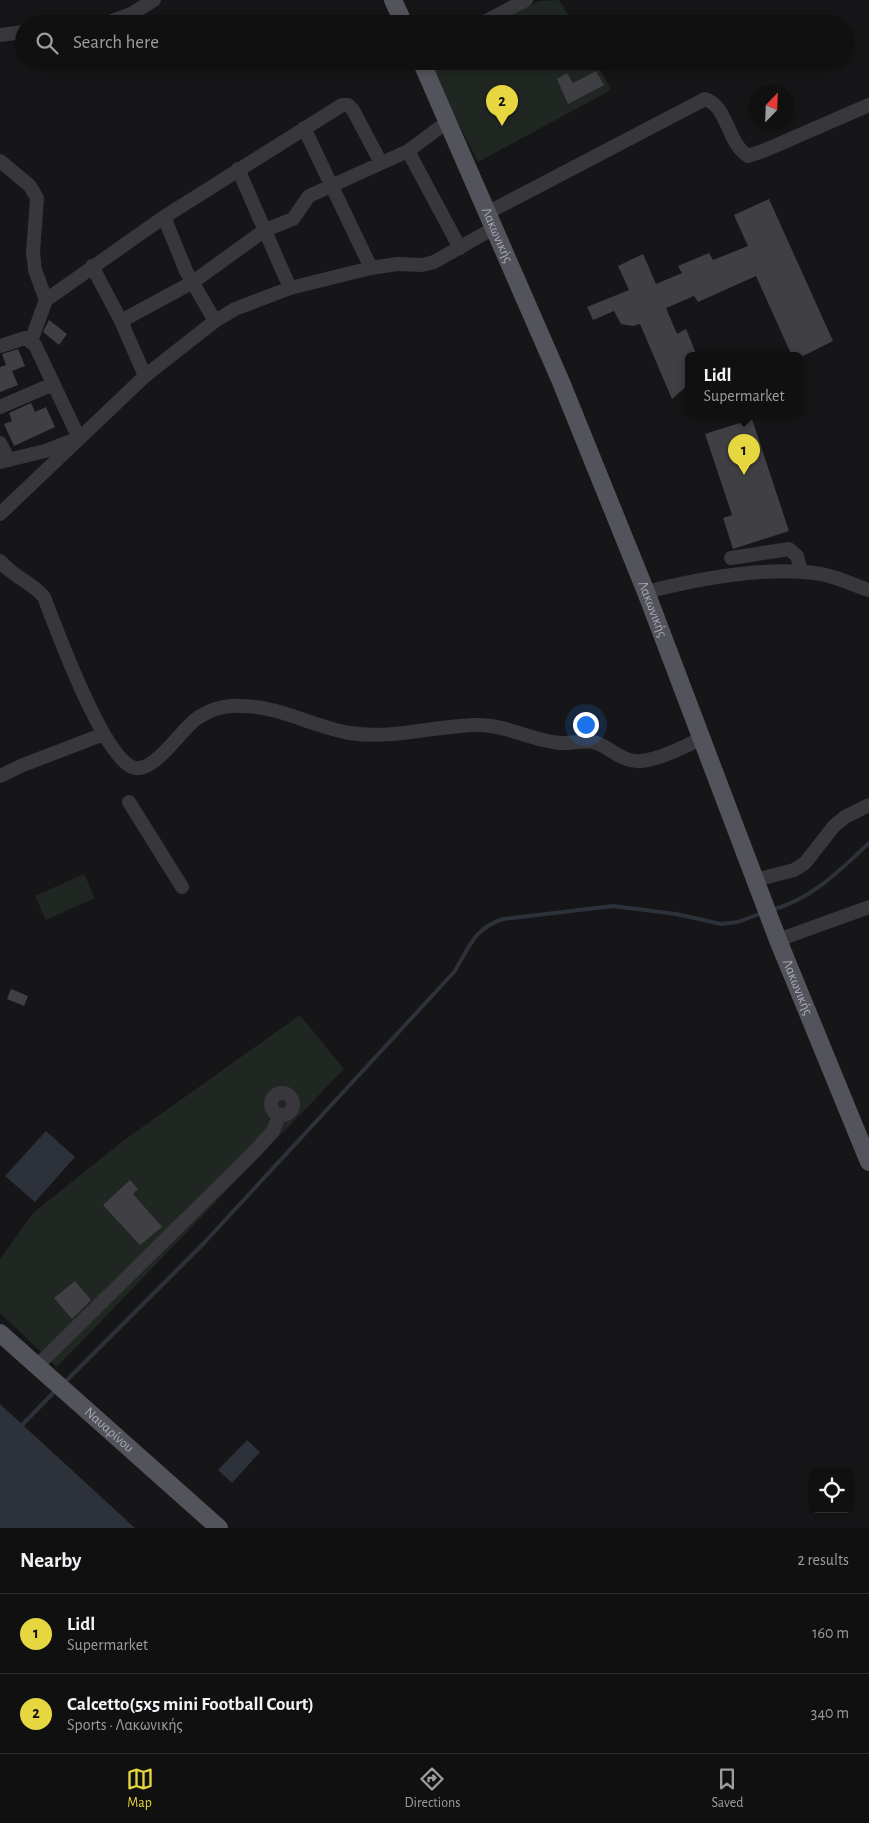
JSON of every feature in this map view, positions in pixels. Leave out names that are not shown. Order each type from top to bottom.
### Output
[{"type":"main road","points":[[393,0],[400,15]]},
{"type":"main road","name":"Λακωνικής","points":[[425,70],[558,374],[646,592],[778,940],[869,1162]]},
{"type":"main road","name":"Ναυαρίνου","points":[[0,1333],[219,1528]]},
{"type":"street","points":[[128,15],[154,0]]},
{"type":"street","points":[[498,15],[526,0]]},
{"type":"street","points":[[0,35],[15,33]]},
{"type":"street","points":[[0,514],[145,376],[216,321],[257,299],[290,288],[371,268],[397,264],[422,265],[434,262],[460,248],[490,220],[698,101],[705,99],[716,105],[737,146],[748,156],[869,105]]},
{"type":"street","points":[[79,438],[31,341],[46,300],[164,217],[342,105],[348,105],[381,163]]},
{"type":"street","points":[[121,321],[193,282],[265,230],[293,220],[309,196],[408,151],[447,122]]},
{"type":"street","points":[[304,128],[371,268]]},
{"type":"street","points":[[408,151],[460,248]]},
{"type":"street","points":[[0,161],[30,186],[37,198],[33,252],[35,270],[46,300]]},
{"type":"street","points":[[238,169],[290,288]]},
{"type":"street","points":[[164,217],[193,282],[216,321]]},
{"type":"street","points":[[92,266],[121,321],[145,376]]},
{"type":"street","points":[[0,346],[19,339],[31,341]]},
{"type":"street","points":[[0,406],[53,384]]},
{"type":"street","points":[[0,443],[4,461],[58,447],[79,438]]},
{"type":"street","points":[[731,558],[789,549],[797,556],[801,571]]},
{"type":"street","points":[[0,561],[8,571],[38,590],[44,598],[68,657],[104,734],[113,750],[125,764],[134,769],[145,768],[153,763],[195,720],[208,712],[241,706],[278,712],[350,733],[370,735],[390,735],[449,727],[494,726],[549,741],[596,743],[631,761],[650,759],[702,739]]},
{"type":"street","points":[[646,592],[706,578],[801,571],[841,580],[869,590]]},
{"type":"street","points":[[0,776],[23,765],[104,734]]},
{"type":"street","points":[[129,802],[182,887]]},
{"type":"street","points":[[756,882],[794,870],[805,863],[834,826],[845,817],[869,804]]},
{"type":"street","points":[[778,940],[869,908]]},
{"type":"street","points":[[40,1369],[44,1359],[252,1155],[274,1131],[278,1124],[279,1116]]},
{"type":"shaded area","points":[[559,0],[568,15],[513,15],[539,1]]},
{"type":"shaded area","points":[[432,70],[600,70],[611,90],[478,162]]},
{"type":"shaded area","points":[[84,874],[95,898],[46,920],[35,896]]},
{"type":"shaded area","points":[[300,1015],[344,1069],[57,1367],[0,1313],[0,1259],[33,1213],[123,1141]]},
{"type":"shaded area","points":[[46,1131],[75,1157],[35,1202],[5,1176]]},
{"type":"shaded area","points":[[0,1404],[135,1528],[0,1528]]},
{"type":"shaded area","points":[[247,1440],[260,1452],[232,1483],[218,1470]]},
{"type":"building","points":[[596,71],[604,85],[568,104],[557,79],[567,73],[573,83]]},
{"type":"building","points":[[769,199],[833,341],[803,356],[803,352],[790,352],[756,276],[698,302],[694,296],[666,308],[677,334],[686,329],[695,352],[685,352],[685,388],[672,399],[640,324],[633,326],[621,324],[614,311],[593,320],[587,307],[629,290],[618,266],[643,254],[656,284],[682,273],[678,266],[709,253],[713,260],[748,246],[734,215]]},
{"type":"building","points":[[49,320],[67,334],[59,345],[43,332]]},
{"type":"building","points":[[18,349],[25,366],[12,371],[18,385],[0,392],[0,367],[6,365],[2,354]]},
{"type":"building","points":[[31,403],[35,412],[46,407],[55,427],[14,446],[4,424],[12,421],[9,413]]},
{"type":"building","points":[[752,419],[789,531],[733,549],[723,518],[732,515],[705,434]]},
{"type":"building","points":[[11,989],[28,996],[24,1006],[7,999]]},
{"type":"building","points":[[130,1180],[138,1189],[133,1194],[162,1227],[140,1245],[103,1205]]},
{"type":"building","points":[[75,1281],[91,1300],[72,1319],[54,1298]]},
{"type":"waterway","points":[[771,910],[812,892],[869,843]]},
{"type":"waterway","points":[[64,1383],[204,1243],[454,972],[473,940],[485,928],[503,919],[613,906],[676,914],[721,924],[738,922],[762,913]]},
{"type":"waterway","points":[[22,1425],[57,1389]]},
{"type":"place","name":"Calcetto(5x5 mini Football Court)","points":[[502,126]]},
{"type":"place","name":"Lidl","points":[[744,475]]}]
